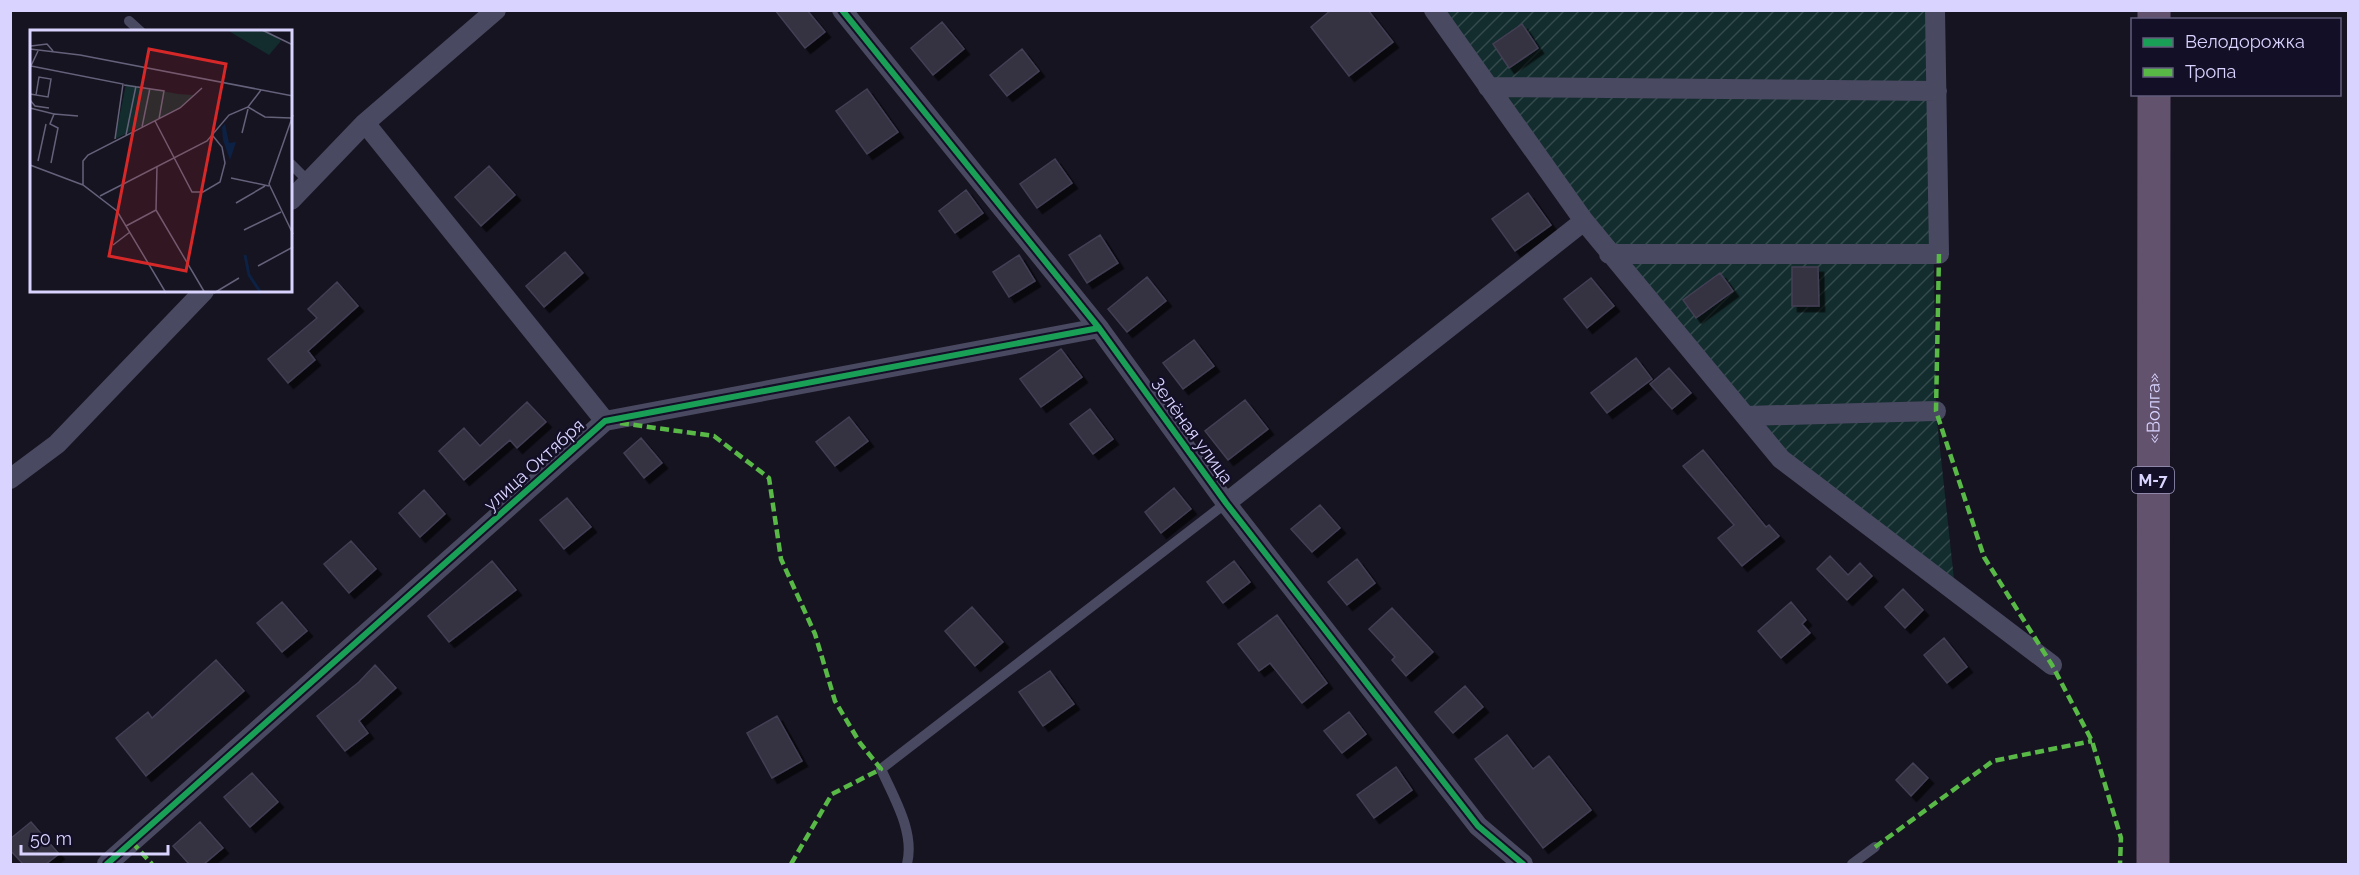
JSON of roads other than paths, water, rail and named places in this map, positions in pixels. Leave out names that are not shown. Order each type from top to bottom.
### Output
[{"type":"highway","name":"«Волга»","points":[[2153,864],[2154,96]]},
{"type":"street","points":[[292,199],[365,123],[496,10]]},
{"type":"street","name":"Зелёная улица","points":[[842,10],[1099,328],[1226,503],[1478,826],[1523,864]]},
{"type":"street","points":[[1434,10],[1584,221],[1781,459],[2052,665]]},
{"type":"street","points":[[1610,254],[1938,254],[1935,10]]},
{"type":"street","points":[[1488,87],[1937,91]]},
{"type":"street","points":[[365,123],[605,421]]},
{"type":"street","points":[[1226,503],[1584,221]]},
{"type":"street","points":[[10,479],[57,444],[203,292]]},
{"type":"street","name":"улица Октября","points":[[107,864],[605,421],[1099,328]]},
{"type":"street","points":[[1746,416],[1936,411]]},
{"type":"lane","points":[[129,21],[139,30]]},
{"type":"lane","points":[[292,165],[309,182]]},
{"type":"lane","points":[[908,864],[910,852],[907,830],[882,769],[1226,503]]},
{"type":"lane","points":[[1852,864],[1875,848]]}]
